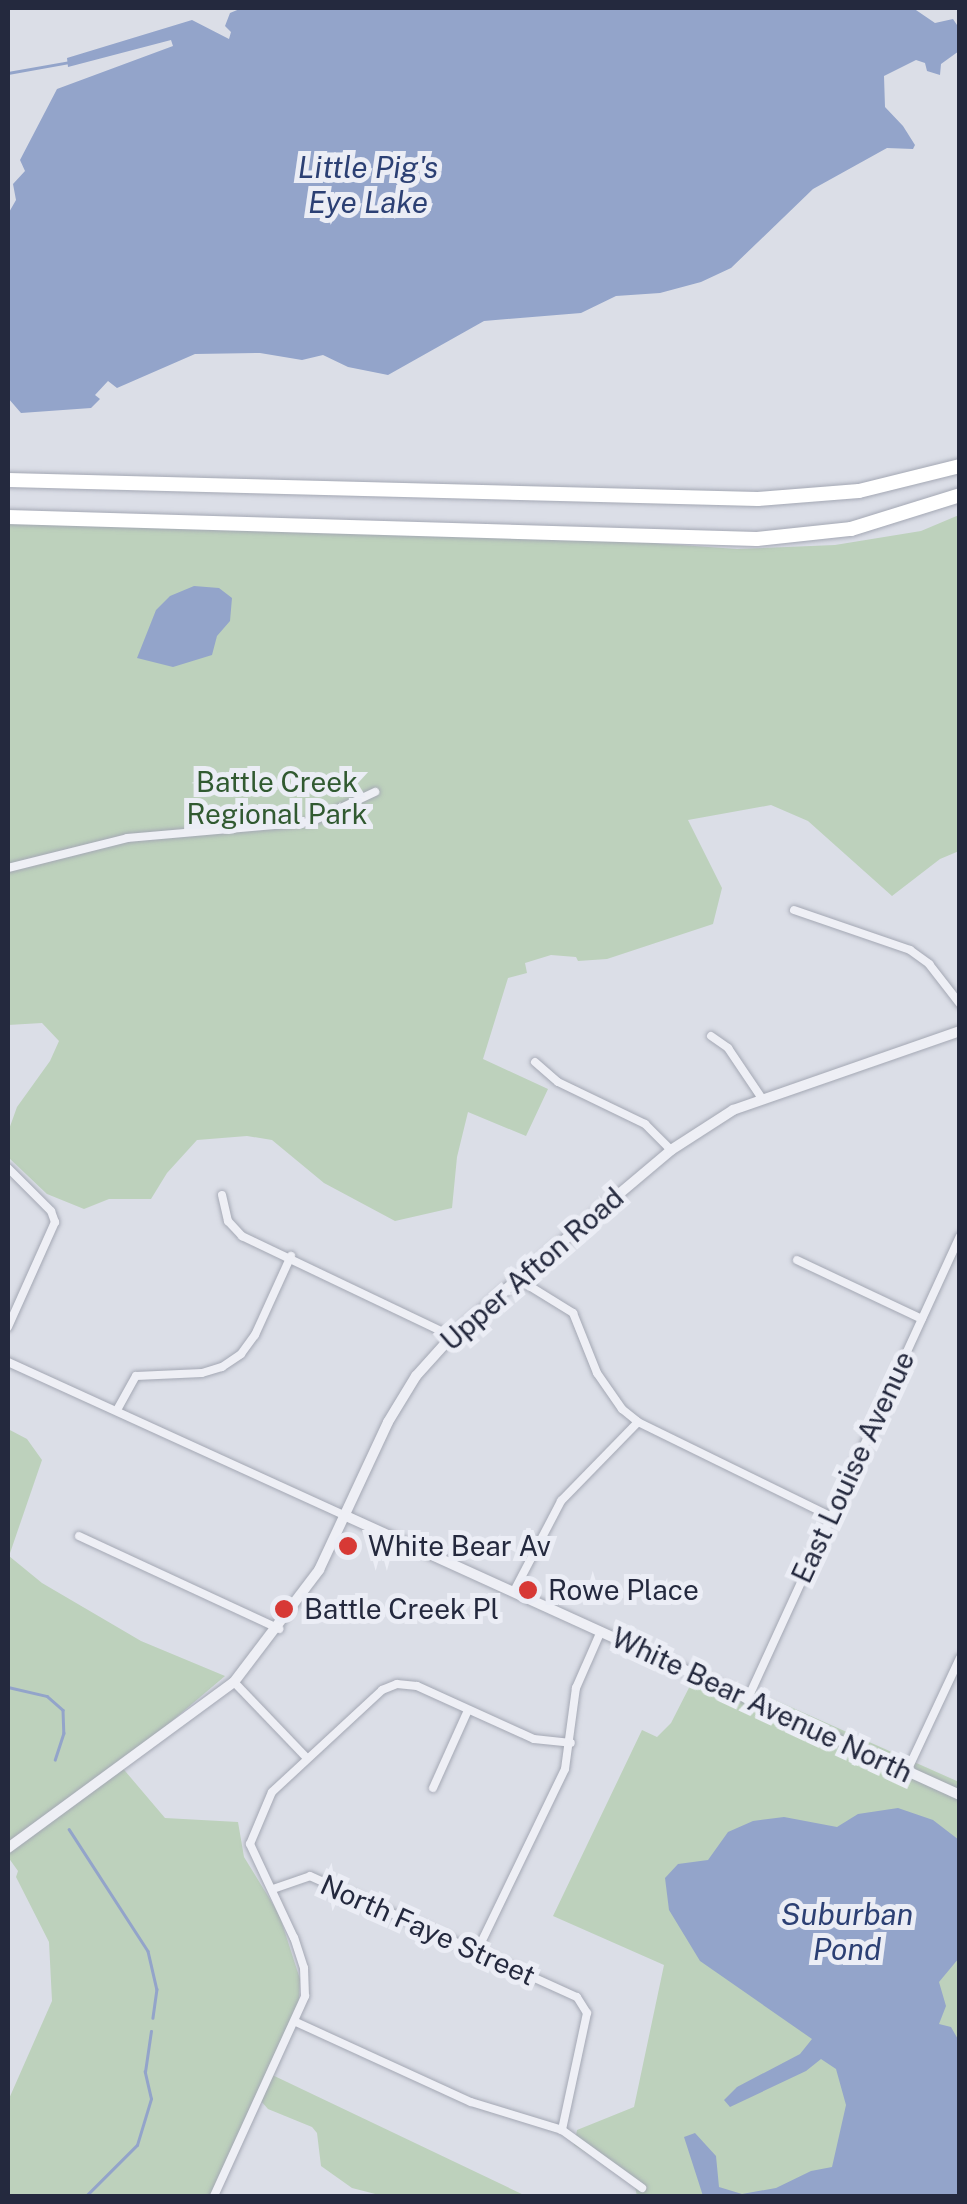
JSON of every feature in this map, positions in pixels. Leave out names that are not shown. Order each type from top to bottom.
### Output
[{"type":"highway","points":[[8,480],[758,500],[860,491],[960,466]]},
{"type":"highway","points":[[8,518],[757,539],[851,529],[960,495]]},
{"type":"street","points":[[8,868],[127,838],[312,822],[375,792]]},
{"type":"street","points":[[794,910],[910,950],[929,964],[960,1004]]},
{"type":"street","name":"Upper Afton Road","points":[[8,1848],[181,1725],[234,1682],[278,1629],[319,1570],[402,1398],[452,1336],[518,1279],[671,1150],[761,1096],[960,1031]]},
{"type":"street","points":[[711,1036],[728,1048],[761,1096]]},
{"type":"street","points":[[534,1062],[558,1082],[645,1124],[671,1150]]},
{"type":"street","points":[[8,1168],[51,1211],[55,1222],[8,1327]]},
{"type":"street","points":[[222,1195],[224,1212],[234,1229],[452,1336]]},
{"type":"street","name":"East Louise Avenue","points":[[748,1698],[960,1236]]},
{"type":"street","points":[[117,1410],[136,1376],[202,1372],[222,1367],[241,1354],[255,1335],[290,1256]]},
{"type":"street","points":[[797,1260],[922,1319]]},
{"type":"street","points":[[518,1279],[555,1298],[572,1313],[608,1390],[638,1422],[830,1516]]},
{"type":"street","points":[[8,1362],[346,1516]]},
{"type":"street","points":[[514,1592],[561,1500],[638,1422]]},
{"type":"street","name":"White Bear Avenue North","points":[[346,1516],[960,1794]]},
{"type":"street","points":[[79,1536],[278,1629]]},
{"type":"street","points":[[476,1951],[565,1769],[576,1688],[601,1631]]},
{"type":"street","points":[[907,1772],[960,1658]]},
{"type":"street","points":[[234,1682],[306,1757]]},
{"type":"street","points":[[214,2196],[296,2022],[306,1982],[294,1938],[252,1852],[252,1837],[272,1792],[387,1687],[417,1686],[534,1740],[570,1742]]},
{"type":"street","points":[[433,1788],[468,1710]]},
{"type":"street","name":"North Faye Street","points":[[273,1889],[310,1876],[582,2001],[587,2013],[562,2130]]},
{"type":"street","points":[[296,2022],[471,2102],[562,2130],[642,2188]]},
{"type":"green space","name":"Battle Creek Regional Park","points":[[8,513],[440,528],[737,549],[835,545],[921,531],[959,515],[959,851],[940,859],[892,896],[808,821],[771,805],[688,820],[722,888],[713,924],[607,959],[578,961],[576,957],[551,955],[525,963],[527,973],[508,978],[483,1059],[548,1089],[526,1136],[468,1112],[457,1157],[452,1208],[395,1221],[324,1183],[272,1140],[247,1136],[197,1140],[167,1173],[151,1199],[109,1199],[84,1209],[47,1194],[8,1157],[8,1132],[17,1107],[50,1061],[59,1041],[42,1023],[8,1025]]},
{"type":"green space","points":[[8,1429],[27,1439],[42,1460],[9,1556],[42,1583],[141,1641],[225,1676],[120,1765],[165,1818],[238,1822],[244,1857],[279,1914],[300,1979],[299,2003],[266,2072],[526,2196],[383,2196],[352,2188],[321,2166],[317,2133],[312,2127],[268,2109],[260,2100],[214,2196],[8,2196],[8,2101],[52,2001],[49,1942],[8,1857]]},
{"type":"green space","points":[[695,1676],[733,1692],[737,1683],[959,1782],[959,2196],[637,2196],[634,2183],[574,2145],[577,2130],[634,2107],[664,1965],[553,1916],[642,1730],[657,1737],[671,1723]]},
{"type":"water","name":"Little Pig's Eye Lake","points":[[242,8],[913,8],[935,23],[953,19],[959,28],[959,51],[941,64],[940,75],[927,71],[925,63],[916,60],[884,76],[885,107],[903,126],[915,145],[913,149],[887,148],[813,189],[731,268],[701,282],[660,293],[616,296],[581,313],[484,321],[388,375],[348,367],[323,355],[302,360],[260,353],[195,354],[117,388],[108,381],[95,395],[100,399],[91,408],[21,413],[8,398],[8,214],[16,200],[13,184],[25,171],[20,160],[57,89],[173,46],[171,40],[68,67],[67,58],[192,20],[229,39],[231,32],[225,26],[230,13]]},
{"type":"water","points":[[194,586],[219,588],[232,598],[230,621],[217,636],[212,655],[173,667],[137,658],[156,610],[170,596]]},
{"type":"water","name":"Suburban Pond","points":[[898,1808],[933,1820],[959,1840],[959,1958],[939,1982],[946,2006],[939,2024],[951,2027],[959,2041],[959,2196],[703,2196],[684,2137],[695,2133],[716,2156],[719,2187],[742,2194],[776,2188],[811,2171],[832,2167],[846,2105],[836,2069],[821,2059],[806,2071],[730,2107],[724,2100],[737,2087],[800,2054],[812,2039],[700,1961],[669,1910],[665,1878],[678,1864],[708,1860],[728,1832],[753,1821],[784,1817],[837,1827],[858,1814]]},
{"type":"waterway","points":[[8,73],[70,62]]},
{"type":"waterway","points":[[8,1687],[47,1696],[63,1710],[64,1733],[55,1760]]},
{"type":"waterway","points":[[69,1829],[148,1951],[157,1989],[153,2018]]},
{"type":"waterway","points":[[86,2196],[137,2145],[151,2099],[145,2072],[151,2031]]},
{"type":"place","name":"White Bear Av","points":[[348,1546]]},
{"type":"place","name":"Rowe Place","points":[[528,1590]]},
{"type":"place","name":"Battle Creek Pl","points":[[284,1609]]}]
